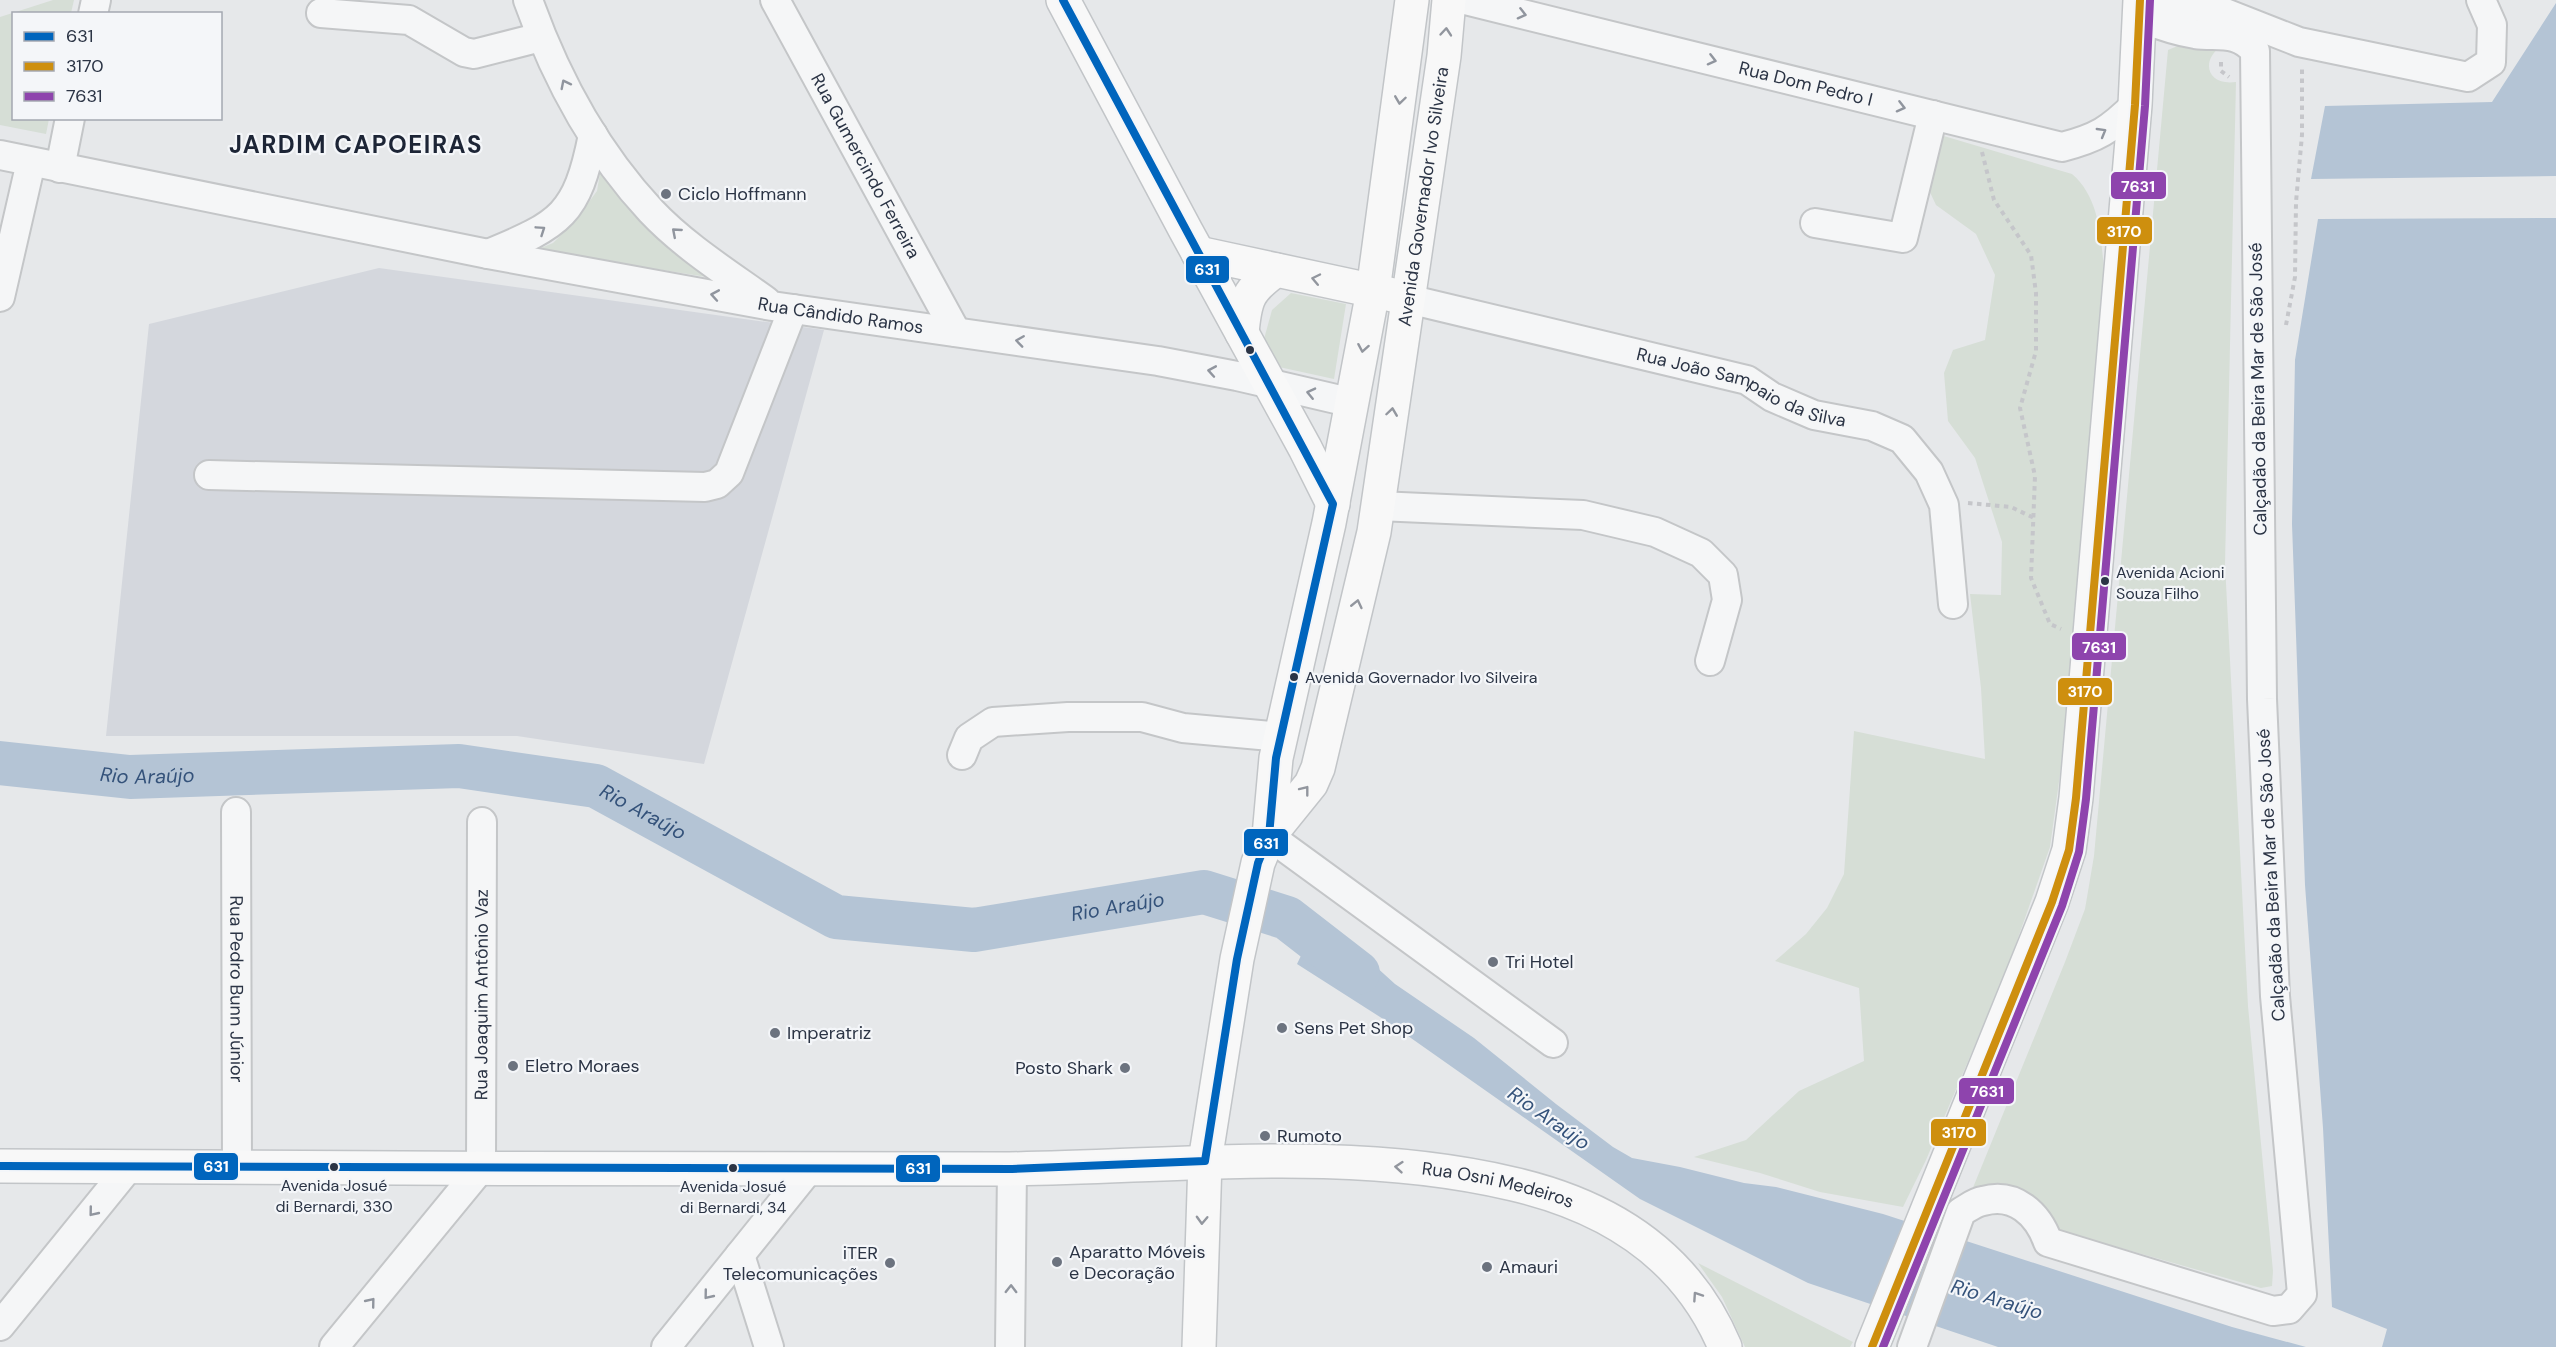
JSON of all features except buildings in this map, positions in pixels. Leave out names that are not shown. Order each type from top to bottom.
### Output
[{"type":"main road","points":[[1064,0],[1333,504]]},
{"type":"main road","name":"Avenida Governador Ivo Silveira","points":[[1263,850],[1276,758],[1333,504],[1373,291],[1412,0]]},
{"type":"main road","name":"Avenida Governador Ivo Silveira","points":[[1263,850],[1311,784],[1318,768],[1374,532],[1444,56],[1449,0]]},
{"type":"main road","points":[[1875,1340],[2023,977],[2069,850],[2090,642],[2135,105],[2140,9]]},
{"type":"main road","points":[[1198,253],[1408,299]]},
{"type":"main road","points":[[1242,333],[1244,307],[1256,285],[1276,270]]},
{"type":"main road","points":[[1199,1347],[1205,1161],[1237,959],[1263,850]]},
{"type":"main road","name":"Rua Osni Medeiros","points":[[0,1166],[1012,1169],[1205,1161],[1398,1167],[1462,1174],[1515,1184],[1598,1213],[1635,1234],[1667,1260],[1695,1290],[1725,1347]]},
{"type":"street","name":"Rua Cândido Ramos","points":[[528,0],[541,36],[593,135],[652,211],[697,250],[783,307],[1158,361],[1269,383],[1353,404]]},
{"type":"street","name":"Rua Gumercindo Ferreira","points":[[775,0],[956,332]]},
{"type":"street","name":"Rua Dom Pedro I","points":[[1466,0],[2062,147],[2090,139],[2114,125],[2135,105]]},
{"type":"street","points":[[2140,9],[2195,6],[2220,11],[2299,42],[2468,77],[2491,62],[2492,26],[2481,0]]},
{"type":"street","name":"Calçadão da Beira Mar de São José","points":[[1912,1347],[1961,1212],[1981,1201],[1998,1199],[2016,1203],[2031,1212],[2042,1226],[2048,1242],[2273,1311],[2289,1309],[2302,1294],[2275,996],[2263,723],[2255,51],[2246,41],[2235,37],[2178,30],[2140,9]]},
{"type":"street","points":[[321,14],[409,20],[464,52],[474,54],[541,36]]},
{"type":"street","points":[[1815,222],[1903,238],[1933,114]]},
{"type":"street","points":[[60,168],[70,120]]},
{"type":"street","points":[[488,254],[536,234],[561,216],[585,175],[593,135]]},
{"type":"street","points":[[0,155],[488,254],[783,307],[729,473],[717,484],[693,486],[209,475]]},
{"type":"street","points":[[0,297],[31,162]]},
{"type":"street","name":"Rua João Sampaio da Silva","points":[[1408,299],[1747,380],[1772,397],[1814,415],[1872,426],[1902,439],[1929,472],[1944,505],[1953,603]]},
{"type":"street","points":[[1378,506],[1583,515],[1655,532],[1701,553],[1723,575],[1727,600],[1710,661]]},
{"type":"street","points":[[962,755],[969,738],[993,722],[1068,717],[1142,717],[1183,728],[1281,737]]},
{"type":"street","name":"Rua Pedro Bunn Júnior","points":[[236,812],[237,1167]]},
{"type":"street","name":"Rua Joaquim Antônio Vaz","points":[[481,1168],[482,822]]},
{"type":"street","points":[[1263,850],[1553,1043]]},
{"type":"street","points":[[0,1326],[129,1167]]},
{"type":"street","points":[[334,1347],[481,1168]]},
{"type":"street","points":[[666,1347],[810,1168]]},
{"type":"street","points":[[1010,1347],[1012,1169]]},
{"type":"street","points":[[740,1256],[769,1347]]},
{"type":"path","points":[[1979,126],[1982,159],[1994,200],[2031,255],[2036,293],[2036,351],[2020,408],[2035,476],[2031,578],[2050,624],[2090,642]]},
{"type":"path","points":[[1944,505],[1966,503],[2011,507],[2034,518]]},
{"type":"shaded area","points":[[53,0],[74,0],[71,12],[16,12]]},
{"type":"shaded area","points":[[12,13],[12,120],[49,120],[46,134],[0,125],[0,17]]},
{"type":"shaded area","points":[[2185,43],[2221,46],[2210,59],[2210,72],[2219,80],[2236,82],[2225,564],[2248,1006],[2273,1271],[2272,1286],[2261,1288],[2051,1228],[1970,1195],[2085,909],[2094,856],[2168,50]]},
{"type":"shaded area","points":[[1937,134],[2072,174],[2088,194],[2097,218],[2104,270],[2061,767],[2050,847],[2006,972],[1926,1160],[1903,1207],[1820,1192],[1760,1173],[1694,1157],[1746,1140],[1799,1091],[1864,1061],[1859,988],[1775,961],[1806,934],[1827,908],[1844,874],[1854,731],[1985,759],[1981,688],[1970,594],[2001,595],[2002,542],[1975,458],[1948,421],[1944,373],[1953,350],[1985,340],[1995,275],[1976,234],[1936,205],[1928,188]]},
{"type":"shaded area","points":[[601,167],[732,281],[536,250],[553,243],[575,221],[597,191]]},
{"type":"shaded area","points":[[379,268],[824,330],[704,764],[517,736],[106,736],[149,324]]},
{"type":"shaded area","points":[[1291,293],[1346,304],[1334,379],[1279,367],[1264,339],[1272,310]]},
{"type":"shaded area","points":[[1698,1263],[1853,1342],[1850,1347],[1745,1347],[1722,1297]]},
{"type":"water","points":[[2556,3],[2556,176],[2311,179],[2325,106],[2492,102]]},
{"type":"water","points":[[2556,218],[2556,1347],[2382,1347],[2387,1329],[2332,1307],[2323,1128],[2305,885],[2292,524],[2295,360],[2318,219]]},
{"type":"water","points":[[1320,916],[1395,984],[1474,1038],[1556,1104],[1613,1147],[1632,1158],[1744,1183],[1776,1187],[1883,1214],[2232,1327],[2306,1347],[1998,1347],[1808,1283],[1640,1199],[1391,1024],[1297,964]]},
{"type":"waterway","name":"Rio Araújo","points":[[0,763],[130,777],[459,766],[596,786],[836,917],[974,930],[1204,892],[1287,918],[1358,973]]},
{"type":"transit line","name":"631","points":[[0,1166],[1012,1169],[1205,1161],[1237,959],[1258,863],[1269,836],[1276,758],[1333,504],[1063,0]]},
{"type":"transit line","name":"3170","points":[[1872,1347],[2052,902],[2069,850],[2076,798],[2135,105],[2140,0]]},
{"type":"transit line","name":"7631","points":[[1883,1347],[2062,906],[2079,852],[2086,799],[2145,106],[2150,0]]},
{"type":"place","name":"Ciclo Hoffmann","points":[[666,194]]},
{"type":"place","name":"Avenida Acioni Souza Filho","points":[[2105,581]]},
{"type":"place","name":"Avenida Governador Ivo Silveira","points":[[1294,677]]},
{"type":"place","name":"Tri Hotel","points":[[1493,962]]},
{"type":"place","name":"Sens Pet Shop","points":[[1282,1028]]},
{"type":"place","name":"Imperatriz","points":[[775,1033]]},
{"type":"place","name":"Eletro Moraes","points":[[513,1066]]},
{"type":"place","name":"Posto Shark","points":[[1125,1068]]},
{"type":"place","name":"Rumoto","points":[[1265,1136]]},
{"type":"place","name":"Avenida Josué di Bernardi, 330","points":[[334,1167]]},
{"type":"place","name":"Avenida Josué di Bernardi, 34","points":[[733,1168]]},
{"type":"place","name":"Aparatto Móveis e Decoração","points":[[1057,1262]]},
{"type":"place","name":"iTER Telecomunicações","points":[[890,1263]]},
{"type":"place","name":"Amauri","points":[[1487,1267]]},
{"type":"district","name":"JARDIM CAPOEIRAS","points":[[356,144]]}]
